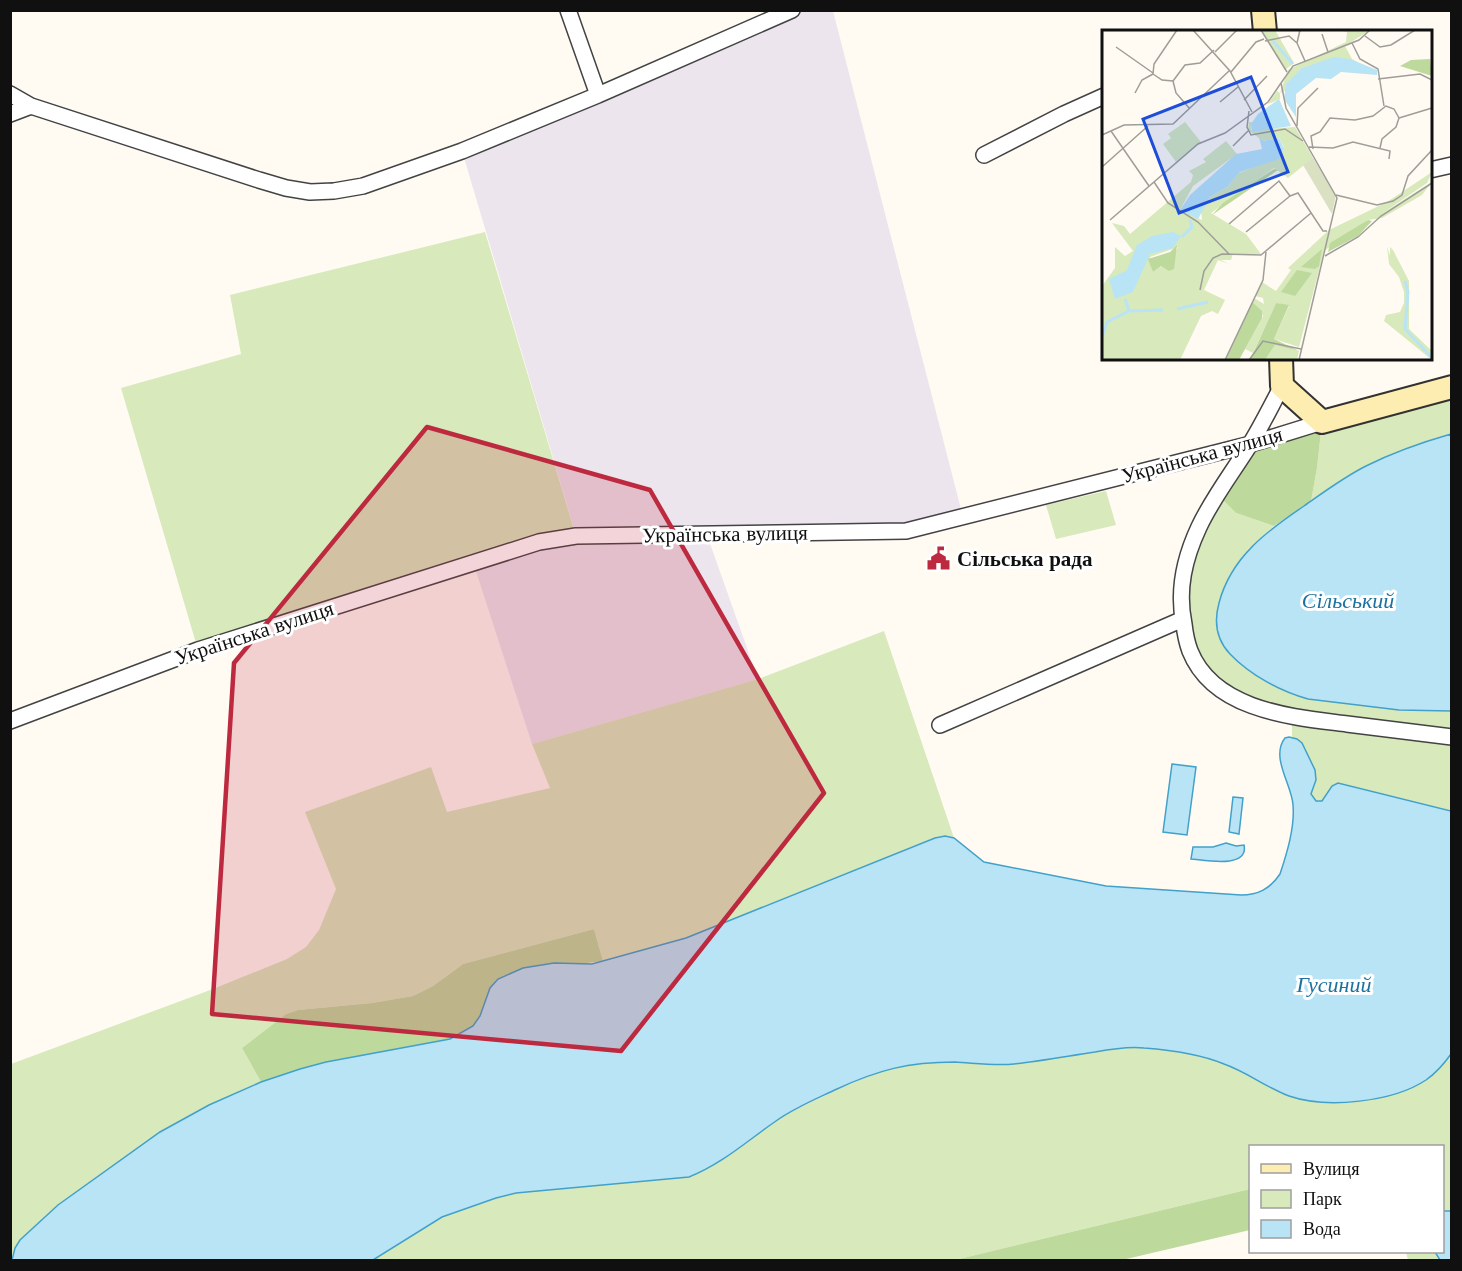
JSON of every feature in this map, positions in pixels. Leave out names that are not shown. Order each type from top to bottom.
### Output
[{"type":"street","points":[[568,10],[598,95]]},
{"type":"street","points":[[10,94],[32,106],[260,180],[286,188],[322,191],[363,186],[462,151],[598,95],[792,10]]},
{"type":"street","points":[[1263,10],[1265,30]]},
{"type":"street","points":[[984,155],[1102,97]]},
{"type":"street","points":[[10,114],[32,106]]},
{"type":"street","points":[[1432,170],[1452,165]]},
{"type":"street","points":[[1281,360],[1282,386],[1251,444],[1208,510],[1191,547],[1180,594],[1190,650],[1196,663],[1217,686],[1249,704],[1292,717],[1452,737]]},
{"type":"street","points":[[1282,386],[1322,422]]},
{"type":"street","name":"Українська вулиця","points":[[10,721],[198,650],[539,542],[576,536],[906,531],[1251,444],[1452,387]]},
{"type":"street","points":[[940,725],[1183,619]]},
{"type":"highlighted area","points":[[427,427],[650,490],[824,793],[621,1051],[212,1014],[234,663]]},
{"type":"shaded area","points":[[792,11],[833,11],[963,517],[906,531],[707,535],[758,679],[532,744],[473,562],[576,535],[462,151]]},
{"type":"green space","points":[[485,232],[576,536],[198,650],[121,388],[241,354],[230,295]]},
{"type":"green space","points":[[1451,387],[1451,434],[1379,462],[1311,501],[1322,422]]},
{"type":"green space","points":[[1322,422],[1311,501],[1274,526],[1236,513],[1218,495],[1251,444]]},
{"type":"green space","points":[[1106,491],[1116,525],[1056,539],[1046,505]]},
{"type":"green space","points":[[1218,495],[1236,513],[1274,526],[1248,549],[1230,574],[1217,612],[1216,626],[1244,668],[1294,695],[1308,699],[1399,710],[1451,711],[1451,811],[1338,783],[1332,786],[1322,801],[1313,800],[1311,794],[1316,775],[1297,739],[1292,737],[1292,717],[1249,704],[1196,663],[1180,594]]},
{"type":"green space","points":[[884,631],[954,838],[945,836],[686,938],[603,961],[594,929],[463,964],[433,986],[413,996],[372,1003],[298,1010],[286,1014],[242,1048],[261,1082],[209,1105],[160,1132],[47,1215],[15,1248],[11,1260],[11,1064],[213,989],[287,959],[306,947],[319,930],[336,889],[305,812],[431,767],[447,812],[550,788],[532,744],[758,679]]},
{"type":"green space","points":[[594,929],[603,961],[580,964],[554,963],[498,979],[490,988],[480,1016],[473,1026],[449,1039],[326,1062],[261,1082],[242,1048],[286,1014],[298,1010],[372,1003],[413,996],[433,986],[463,964]]},
{"type":"green space","points":[[1125,1047],[1167,1050],[1226,1064],[1288,1095],[1305,1100],[1440,1068],[1451,1054],[1451,1211],[1444,1211],[1444,1145],[1249,1145],[1249,1189],[955,1260],[373,1260],[442,1217],[496,1198],[516,1193],[689,1177],[709,1168],[785,1115],[836,1090],[884,1070],[913,1064]]},
{"type":"green space","points":[[1249,1189],[1249,1230],[1122,1260],[955,1260]]},
{"type":"green space","points":[[1406,1253],[1436,1253],[1440,1260],[1408,1260]]},
{"type":"water","name":"Сільський","points":[[1451,434],[1451,711],[1399,710],[1308,699],[1287,692],[1266,681],[1238,662],[1225,648],[1219,636],[1217,610],[1232,572],[1252,547],[1290,515],[1358,470],[1397,452]]},
{"type":"water","name":"Гусиний","points":[[1289,737],[1302,743],[1315,770],[1316,780],[1311,794],[1316,801],[1322,801],[1332,786],[1338,783],[1451,811],[1451,1054],[1433,1074],[1412,1088],[1396,1094],[1359,1101],[1304,1100],[1281,1093],[1241,1071],[1215,1061],[1185,1053],[1138,1047],[1014,1064],[955,1062],[922,1064],[894,1068],[866,1077],[805,1104],[783,1116],[723,1159],[689,1177],[516,1193],[496,1198],[442,1217],[373,1260],[12,1260],[20,1240],[58,1205],[160,1132],[209,1105],[261,1082],[300,1069],[450,1039],[473,1026],[480,1016],[490,988],[498,979],[523,968],[554,963],[592,964],[686,938],[935,838],[945,836],[954,838],[984,862],[1106,886],[1241,895],[1258,892],[1272,884],[1280,874],[1290,840],[1293,805],[1280,754],[1285,738]]},
{"type":"water","points":[[1172,764],[1196,767],[1187,835],[1163,832]]},
{"type":"water","points":[[1233,797],[1243,798],[1239,834],[1229,832]]},
{"type":"water","points":[[1226,843],[1236,846],[1244,845],[1244,853],[1233,860],[1225,861],[1191,859],[1193,847],[1213,847]]},
{"type":"water","points":[[1444,1211],[1451,1211],[1451,1260],[1440,1260],[1436,1253],[1444,1253]]},
{"type":"place","name":"Сільська рада","points":[[939,559]]}]
